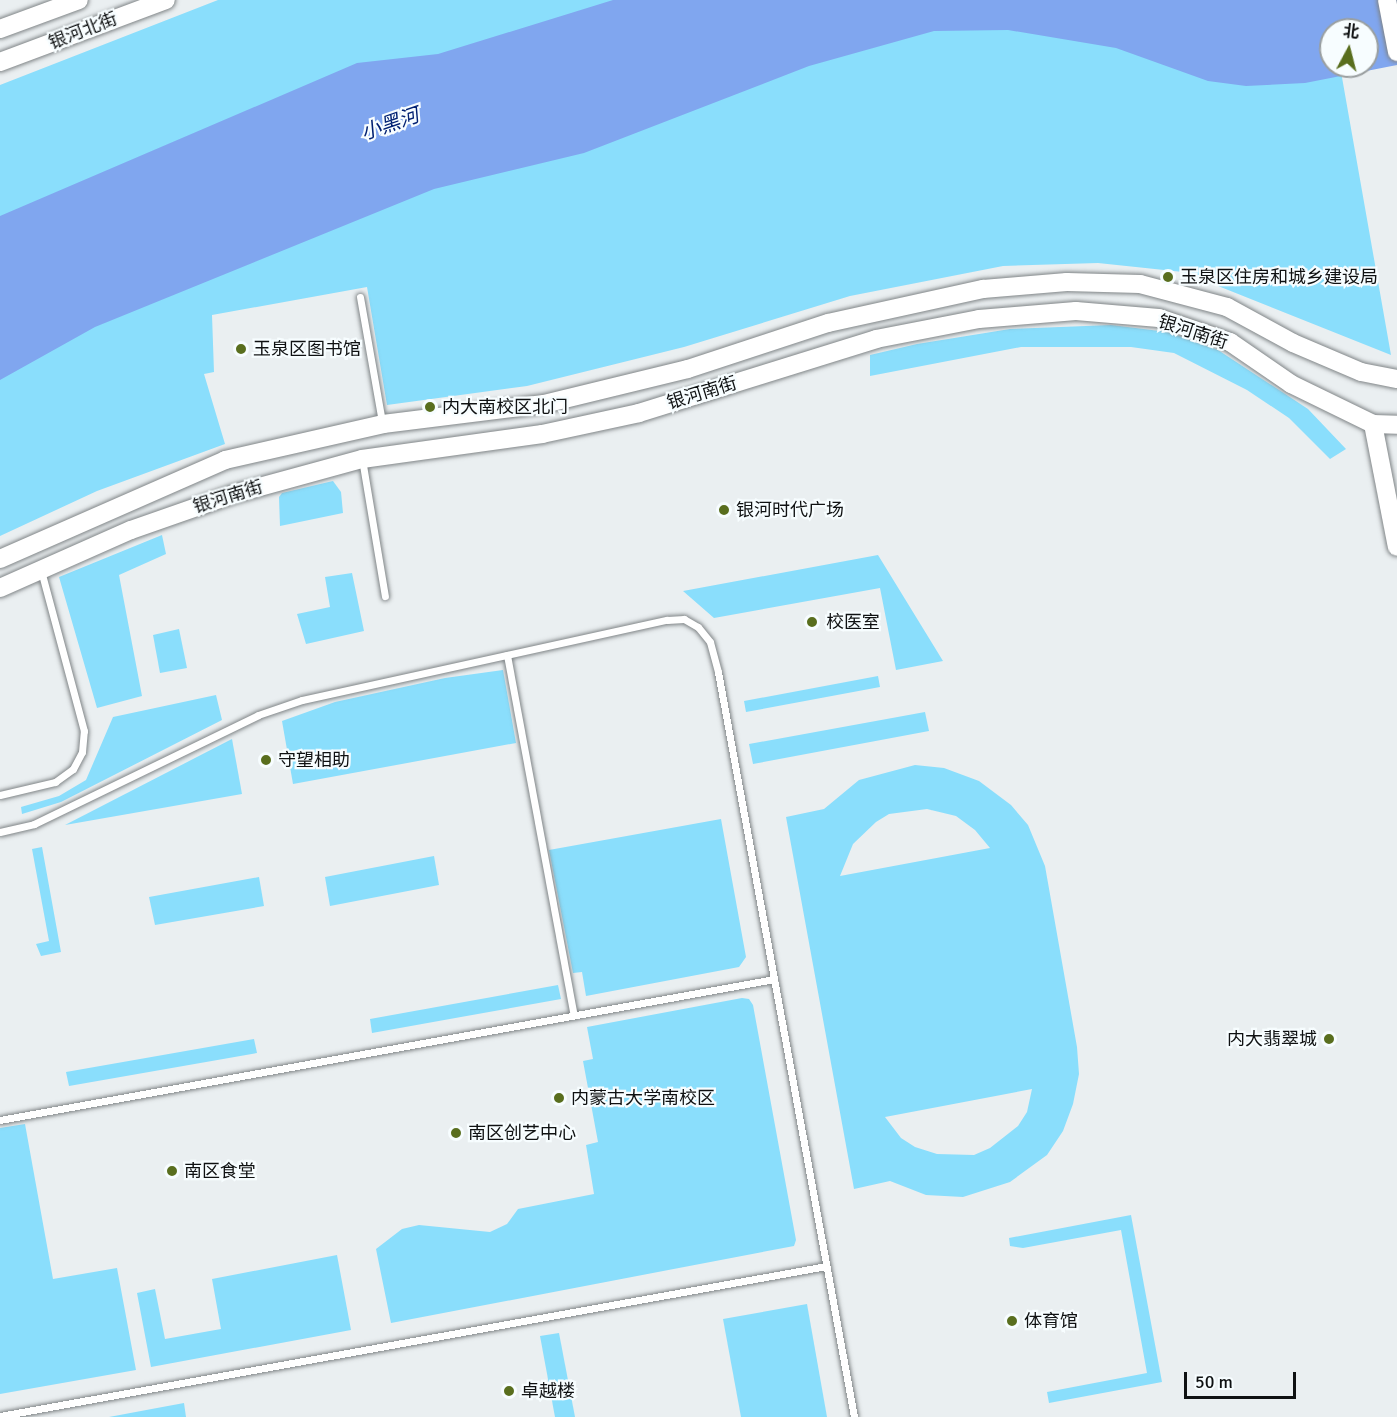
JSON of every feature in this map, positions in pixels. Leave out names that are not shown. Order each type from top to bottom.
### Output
[{"type":"main road","name":"银河北街","points":[[0,29],[79,0]]},
{"type":"main road","name":"银河北街","points":[[0,62],[166,0]]},
{"type":"main road","points":[[1387,0],[1397,52]]},
{"type":"main road","name":"银河南街","points":[[0,559],[225,460],[383,424],[544,404],[687,369],[828,323],[983,289],[1067,282],[1140,284],[1227,307],[1293,343],[1361,372],[1397,379]]},
{"type":"main road","name":"银河南街","points":[[0,588],[131,530],[211,501],[362,459],[542,434],[639,413],[887,337],[979,319],[1076,311],[1159,318],[1230,342],[1291,384],[1373,424],[1397,425]]},
{"type":"main road","points":[[1373,424],[1397,547]]},
{"type":"lane","points":[[360,297],[383,424]]},
{"type":"lane","points":[[362,459],[385,596]]},
{"type":"lane","points":[[0,795],[55,782],[73,769],[82,752],[84,731],[41,571]]},
{"type":"lane","points":[[0,832],[34,824],[269,712],[302,700],[667,620],[684,619],[698,627],[710,642],[718,672],[854,1417]]},
{"type":"lane","points":[[507,655],[574,1016]]},
{"type":"lane","points":[[0,1120],[774,979]]},
{"type":"lane","points":[[0,1416],[826,1266]]},
{"type":"shaded area","points":[[218,0],[1328,0],[1329,18],[1319,18],[1319,78],[1342,78],[1391,355],[1183,272],[1098,263],[1003,266],[850,296],[684,347],[527,386],[387,405],[367,287],[212,315],[214,372],[204,374],[225,444],[97,491],[0,536],[0,85]]},
{"type":"shaded area","points":[[1111,325],[1168,332],[1218,350],[1308,409],[1346,449],[1330,459],[1289,418],[1247,390],[1174,353],[1131,347],[1021,347],[870,376],[870,355],[917,344],[1010,329]]},
{"type":"shaded area","points":[[333,481],[341,492],[343,513],[280,526],[279,497],[282,493]]},
{"type":"shaded area","points":[[162,535],[166,554],[119,575],[142,696],[97,708],[59,577]]},
{"type":"shaded area","points":[[878,555],[943,661],[896,670],[880,588],[714,618],[683,591]]},
{"type":"shaded area","points":[[352,573],[364,631],[306,644],[297,614],[330,607],[325,577]]},
{"type":"shaded area","points":[[179,629],[187,668],[160,673],[153,635]]},
{"type":"shaded area","points":[[503,670],[516,743],[293,784],[282,721],[335,702],[445,678]]},
{"type":"shaded area","points":[[878,676],[880,687],[746,712],[744,701]]},
{"type":"shaded area","points":[[216,695],[222,720],[61,802],[22,814],[21,807],[59,796],[86,780],[113,717]]},
{"type":"shaded area","points":[[925,712],[929,731],[753,764],[749,744]]},
{"type":"shaded area","points":[[232,739],[242,794],[65,825],[228,741]]},
{"type":"shaded area","points":[[915,765],[944,768],[979,781],[1011,805],[1028,825],[1045,866],[1077,1047],[1079,1074],[1073,1104],[1063,1131],[1047,1155],[1010,1182],[963,1197],[926,1195],[890,1181],[854,1189],[786,817],[824,809],[859,780]],"holes":[[[927,809],[956,816],[975,830],[990,848],[840,876],[853,844],[876,822],[889,814]],[[1032,1089],[1027,1112],[1018,1126],[990,1148],[974,1155],[937,1154],[915,1147],[901,1138],[885,1117]]]},
{"type":"shaded area","points":[[721,819],[746,957],[739,967],[586,996],[582,972],[573,973],[549,850]]},
{"type":"shaded area","points":[[42,847],[61,952],[41,956],[36,944],[49,941],[32,849]]},
{"type":"shaded area","points":[[434,856],[439,885],[330,906],[325,877]]},
{"type":"shaded area","points":[[259,877],[264,906],[155,925],[149,897]]},
{"type":"shaded area","points":[[558,985],[561,999],[372,1033],[370,1019]]},
{"type":"shaded area","points":[[742,998],[749,999],[753,1005],[796,1240],[794,1246],[391,1323],[376,1249],[402,1229],[419,1225],[490,1232],[507,1224],[518,1209],[594,1194],[586,1145],[598,1142],[583,1061],[593,1059],[587,1027]]},
{"type":"shaded area","points":[[254,1039],[257,1053],[69,1086],[66,1072]]},
{"type":"shaded area","points":[[25,1124],[53,1279],[117,1268],[136,1370],[0,1394],[0,1128]]},
{"type":"shaded area","points":[[1131,1215],[1162,1382],[1049,1403],[1047,1392],[1147,1373],[1121,1230],[1023,1248],[1010,1246],[1009,1238]]},
{"type":"shaded area","points":[[337,1255],[351,1330],[151,1367],[137,1293],[155,1289],[165,1339],[221,1329],[212,1279]]},
{"type":"shaded area","points":[[807,1304],[827,1417],[741,1417],[723,1319]]},
{"type":"shaded area","points":[[559,1333],[575,1417],[555,1417],[540,1336]]},
{"type":"shaded area","points":[[184,1403],[186,1417],[109,1417],[157,1408]]},
{"type":"water","name":"小黑河","points":[[613,0],[1397,0],[1397,65],[1379,69],[1379,18],[1319,18],[1319,78],[1331,78],[1305,83],[1246,86],[1208,81],[1116,48],[1008,30],[934,31],[809,66],[584,153],[434,189],[95,327],[0,380],[0,216],[357,63],[438,54]]},
{"type":"place","name":"玉泉区住房和城乡建设局","points":[[1168,277]]},
{"type":"place","name":"玉泉区图书馆","points":[[241,349]]},
{"type":"place","name":"内大南校区北门","points":[[430,407]]},
{"type":"place","name":"银河时代广场","points":[[724,510]]},
{"type":"place","name":"校医室","points":[[812,622]]},
{"type":"place","name":"守望相助","points":[[266,760]]},
{"type":"place","name":"内大翡翠城","points":[[1329,1039]]},
{"type":"place","name":"内蒙古大学南校区","points":[[559,1098]]},
{"type":"place","name":"南区创艺中心","points":[[456,1133]]},
{"type":"place","name":"南区食堂","points":[[172,1171]]},
{"type":"place","name":"体育馆","points":[[1012,1321]]},
{"type":"place","name":"卓越楼","points":[[509,1391]]}]
